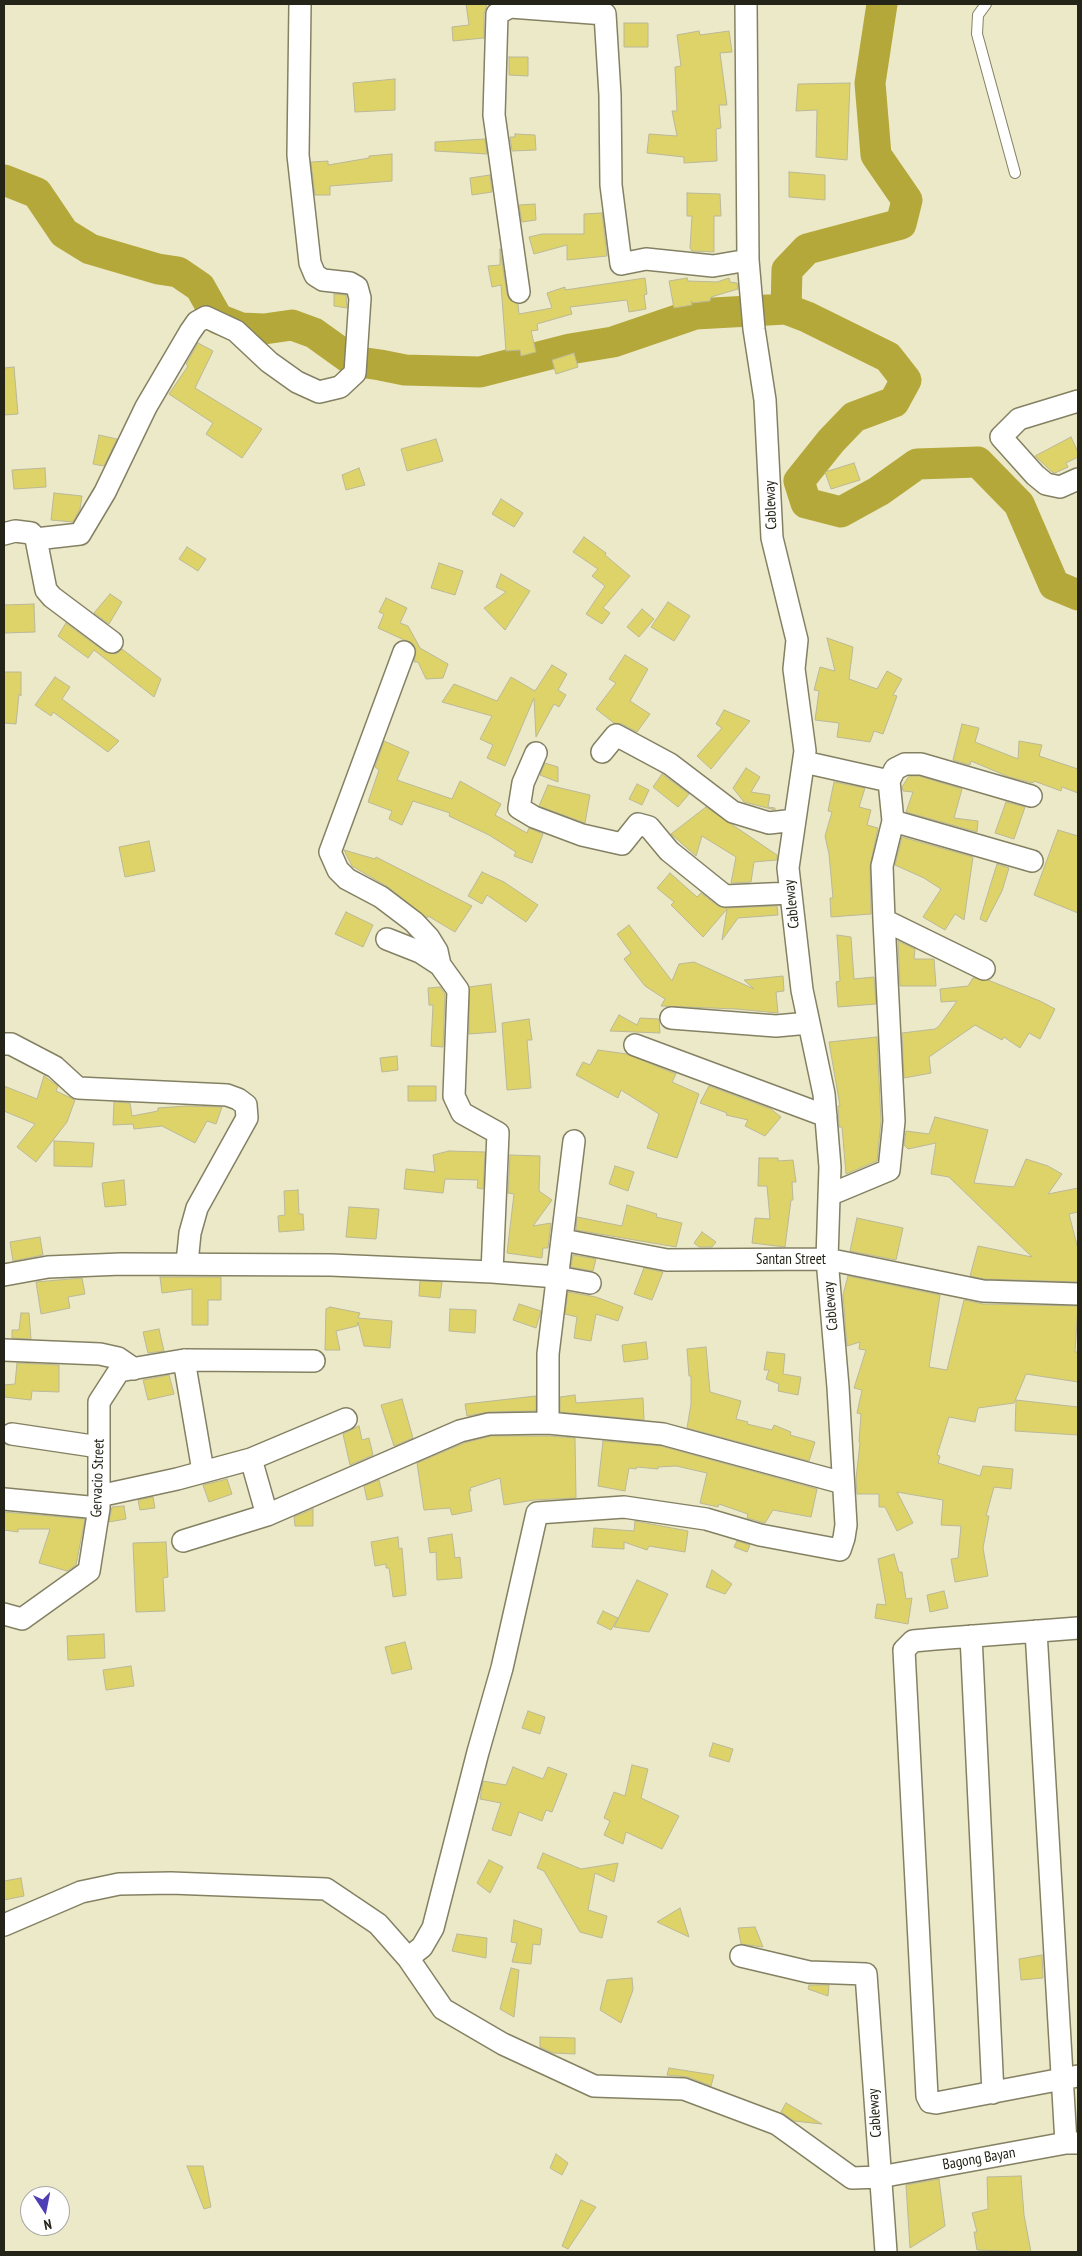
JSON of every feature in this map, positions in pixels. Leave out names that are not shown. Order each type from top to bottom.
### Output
[{"type":"street","points":[[36,539],[80,534],[105,492],[151,398],[190,332],[197,322],[206,316],[236,331],[269,362],[297,382],[319,392],[340,387],[355,364],[360,298],[357,287],[350,283],[323,280],[315,275],[310,263],[298,155],[300,4]]},
{"type":"street","name":"Cableway","points":[[408,1958],[422,1947],[433,1928],[478,1752],[502,1668],[537,1513],[624,1507],[706,1519],[760,1535],[840,1550],[846,1525],[838,1387],[827,1259],[830,1167],[826,1116],[824,1094],[802,990],[788,868],[805,751],[794,669],[797,640],[772,538],[764,400],[754,329],[748,260],[746,4]]},
{"type":"street","points":[[519,292],[494,115],[497,14],[510,5],[605,14],[610,95],[611,185],[621,264],[646,259],[713,266],[748,260]]},
{"type":"street","points":[[1078,402],[1019,418],[1002,437],[1035,475],[1046,484],[1060,487],[1078,479]]},
{"type":"street","points":[[4,534],[15,531],[32,533],[36,539],[46,590],[52,598],[112,642]]},
{"type":"street","points":[[404,652],[330,852],[338,870],[347,879],[381,897],[414,922],[429,938],[437,951],[440,964],[458,990],[454,1096],[462,1113],[498,1133],[492,1272]]},
{"type":"street","points":[[602,752],[616,734],[670,764],[733,812],[770,823],[795,820]]},
{"type":"street","points":[[536,753],[523,783],[519,808],[534,817],[582,835],[622,844],[638,824],[649,827],[669,851],[725,896],[791,893]]},
{"type":"street","points":[[804,762],[889,781]]},
{"type":"street","points":[[829,1195],[889,1170],[894,1121],[882,866],[893,821],[889,781],[895,769],[906,764],[921,764],[1031,796]]},
{"type":"street","points":[[893,821],[1032,861]]},
{"type":"street","points":[[884,920],[984,969]]},
{"type":"street","points":[[387,938],[420,952],[440,964]]},
{"type":"street","points":[[671,1018],[776,1026],[809,1023]]},
{"type":"street","points":[[4,1044],[11,1044],[55,1067],[78,1088],[227,1095],[238,1099],[246,1105],[247,1118],[197,1208],[190,1233],[187,1263]]},
{"type":"street","points":[[635,1045],[826,1116]]},
{"type":"street","points":[[548,1423],[548,1354],[574,1141]]},
{"type":"street","name":"Santan Street","points":[[563,1240],[667,1260],[827,1259],[983,1291],[1078,1294]]},
{"type":"street","points":[[4,1275],[48,1267],[187,1263],[235,1266],[340,1266],[492,1272],[557,1277],[590,1283]]},
{"type":"street","points":[[4,1350],[100,1354],[118,1358],[134,1369],[184,1360],[314,1361]]},
{"type":"street","points":[[184,1360],[203,1471]]},
{"type":"street","name":"Gervacio Street","points":[[4,1614],[22,1619],[89,1571],[99,1502],[99,1402],[119,1371],[134,1369]]},
{"type":"street","points":[[4,1499],[99,1502],[203,1471],[251,1459],[346,1419]]},
{"type":"street","points":[[182,1541],[267,1515],[460,1431],[489,1424],[548,1423],[663,1434],[843,1483]]},
{"type":"street","points":[[12,1434],[99,1447]]},
{"type":"street","points":[[251,1459],[267,1515]]},
{"type":"street","points":[[1070,2077],[936,2103],[930,2102],[927,2096],[904,1650],[907,1645],[914,1642],[1078,1628]]},
{"type":"street","points":[[1036,1631],[1070,2077],[1072,2143]]},
{"type":"street","points":[[971,1636],[993,2093]]},
{"type":"street","name":"Bagong Bayan","points":[[4,1926],[82,1892],[119,1884],[171,1883],[326,1889],[378,1924],[408,1958],[443,2009],[528,2056],[594,2086],[684,2089],[777,2124],[852,2178],[880,2177],[1072,2143]]},
{"type":"street","name":"Cableway","points":[[741,1956],[809,1972],[866,1974],[886,2252]]},
{"type":"lane","points":[[986,4],[978,15],[977,34],[1015,173]]},
{"type":"building","points":[[466,4],[487,4],[484,14],[484,38],[453,41],[452,27],[469,25]]},
{"type":"building","points":[[624,23],[648,23],[648,47],[624,47]]},
{"type":"building","points":[[699,31],[700,35],[729,31],[732,52],[720,53],[727,105],[719,105],[721,128],[716,129],[717,161],[684,163],[684,157],[647,153],[649,134],[677,136],[672,111],[677,111],[675,67],[681,66],[677,35]]},
{"type":"building","points":[[509,57],[528,57],[528,76],[509,75]]},
{"type":"building","points":[[395,79],[395,110],[355,112],[353,83]]},
{"type":"building","points":[[850,83],[847,160],[816,157],[817,110],[796,111],[798,84]]},
{"type":"building","points":[[515,134],[535,135],[536,150],[512,151],[510,137],[515,137]]},
{"type":"building","points":[[485,139],[487,154],[435,151],[435,142]]},
{"type":"building","points":[[392,154],[392,181],[330,186],[330,195],[315,195],[311,162],[328,161],[328,165],[369,158],[369,156]]},
{"type":"building","points":[[789,172],[825,175],[825,200],[789,197]]},
{"type":"building","points":[[490,175],[492,192],[472,195],[470,178]]},
{"type":"building","points":[[687,193],[720,194],[721,216],[714,216],[714,252],[692,251],[690,248],[692,216],[687,216]]},
{"type":"building","points":[[535,204],[536,220],[522,222],[519,205]]},
{"type":"building","points":[[602,213],[607,256],[567,260],[567,245],[534,254],[529,237],[542,234],[584,234],[584,214]]},
{"type":"building","points":[[500,249],[507,294],[510,300],[518,304],[519,314],[552,308],[547,293],[565,287],[565,290],[645,278],[647,294],[644,295],[646,309],[629,312],[627,300],[570,307],[572,314],[537,324],[538,330],[531,331],[536,352],[521,356],[520,350],[506,351],[501,285],[492,287],[488,266],[500,265]]},
{"type":"building","points":[[687,278],[688,281],[717,282],[729,278],[730,282],[737,283],[738,289],[711,297],[710,301],[692,303],[691,301],[692,305],[674,308],[669,281]]},
{"type":"building","points":[[334,294],[346,295],[347,308],[334,306]]},
{"type":"building","points":[[198,343],[213,351],[195,388],[262,429],[242,458],[206,434],[213,423],[169,394],[188,366],[186,364]]},
{"type":"building","points":[[574,353],[578,367],[556,374],[552,360]]},
{"type":"building","points":[[14,367],[18,414],[4,415],[4,368]]},
{"type":"building","points":[[99,435],[117,439],[104,466],[93,464]]},
{"type":"building","points":[[1071,437],[1078,452],[1078,457],[1066,463],[1068,467],[1055,473],[1052,472],[1035,456]]},
{"type":"building","points":[[436,439],[443,461],[407,471],[401,449]]},
{"type":"building","points":[[854,463],[860,480],[831,489],[825,472]]},
{"type":"building","points":[[45,468],[46,487],[14,489],[12,470]]},
{"type":"building","points":[[359,468],[365,485],[346,490],[342,475]]},
{"type":"building","points":[[54,493],[82,496],[80,509],[73,522],[51,520]]},
{"type":"building","points":[[501,499],[523,513],[514,527],[492,514]]},
{"type":"building","points":[[584,537],[606,553],[605,555],[630,576],[603,608],[610,613],[602,624],[586,614],[605,586],[592,576],[598,569],[573,552]]},
{"type":"building","points":[[187,547],[206,559],[198,571],[179,559]]},
{"type":"building","points":[[439,563],[463,571],[455,595],[431,588]]},
{"type":"building","points":[[501,574],[530,591],[505,630],[484,608],[506,592],[496,587]]},
{"type":"building","points":[[110,594],[122,602],[109,624],[94,613]]},
{"type":"building","points":[[386,598],[407,608],[400,623],[408,626],[420,648],[448,664],[443,678],[426,679],[418,662],[414,662],[416,650],[413,644],[378,628],[384,614],[379,612]]},
{"type":"building","points":[[668,602],[690,616],[674,641],[651,627]]},
{"type":"building","points":[[34,604],[35,632],[4,633],[4,605]]},
{"type":"building","points":[[642,609],[654,619],[639,637],[627,627]]},
{"type":"building","points":[[66,623],[105,652],[116,654],[122,649],[161,679],[154,697],[94,650],[88,658],[58,636]]},
{"type":"building","points":[[827,638],[853,647],[849,679],[877,689],[887,671],[902,679],[893,695],[897,696],[883,734],[874,731],[870,742],[837,737],[839,723],[815,720],[819,691],[814,690],[820,667],[835,671]]},
{"type":"building","points":[[625,655],[648,669],[630,701],[650,714],[637,732],[622,724],[614,723],[596,709],[616,683],[609,679]]},
{"type":"building","points":[[552,665],[567,674],[558,690],[566,695],[559,707],[554,704],[536,737],[534,698],[505,766],[487,758],[493,745],[480,739],[492,716],[442,702],[454,684],[497,701],[511,677],[535,691]]},
{"type":"building","points":[[4,672],[21,672],[21,696],[19,694],[16,724],[4,723]]},
{"type":"building","points":[[55,677],[70,687],[62,699],[119,741],[108,752],[53,712],[51,716],[35,705]]},
{"type":"building","points":[[724,710],[750,721],[711,769],[697,756],[722,728],[716,724]]},
{"type":"building","points":[[962,724],[979,728],[975,742],[1018,759],[1019,741],[1042,745],[1039,756],[1078,769],[1078,793],[1062,787],[1061,791],[1034,781],[1033,783],[1009,777],[971,761],[970,765],[953,760]]},
{"type":"building","points":[[384,741],[409,752],[397,780],[452,799],[460,781],[501,804],[495,815],[527,833],[529,828],[543,834],[532,863],[514,856],[516,852],[489,835],[449,816],[450,813],[413,801],[402,825],[389,819],[392,811],[368,802],[379,770],[375,767]]},
{"type":"building","points":[[545,763],[558,767],[558,782],[540,775]]},
{"type":"building","points":[[746,768],[760,777],[751,792],[770,795],[768,807],[775,808],[775,810],[744,802],[733,788]]},
{"type":"building","points":[[662,774],[689,794],[678,807],[653,787]]},
{"type":"building","points":[[909,776],[919,776],[962,789],[954,818],[978,821],[977,832],[906,812],[913,792],[903,791],[902,787]]},
{"type":"building","points":[[834,782],[865,788],[859,807],[871,810],[867,825],[878,828],[870,866],[871,914],[831,917],[830,898],[833,898],[829,854],[825,836],[832,812],[828,811]]},
{"type":"building","points":[[637,784],[649,790],[642,805],[629,799]]},
{"type":"building","points":[[548,785],[590,795],[585,823],[539,806]]},
{"type":"building","points":[[1006,802],[1025,807],[1014,839],[995,833]]},
{"type":"building","points":[[706,807],[777,855],[777,860],[754,862],[751,882],[731,883],[736,857],[702,836],[696,856],[671,834]]},
{"type":"building","points":[[1058,830],[1078,836],[1078,913],[1034,895]]},
{"type":"building","points":[[902,837],[973,857],[964,920],[955,914],[945,930],[923,917],[941,889],[924,878],[895,865]]},
{"type":"building","points":[[149,841],[155,871],[125,877],[119,847]]},
{"type":"building","points":[[344,850],[375,859],[376,857],[472,906],[455,932],[428,916],[427,918],[388,887],[352,866]]},
{"type":"building","points":[[997,864],[1009,868],[1002,891],[986,922],[980,919]]},
{"type":"building","points":[[482,872],[504,882],[538,905],[526,922],[487,895],[482,904],[468,896]]},
{"type":"building","points":[[670,873],[697,897],[701,893],[718,906],[726,908],[777,906],[778,915],[738,918],[722,940],[727,909],[703,937],[671,905],[674,902],[657,888]]},
{"type":"building","points":[[346,912],[373,925],[363,947],[335,934]]},
{"type":"building","points":[[629,925],[672,981],[679,964],[694,962],[754,989],[744,980],[783,976],[784,991],[776,992],[778,1013],[661,1006],[665,999],[645,986],[624,959],[631,953],[617,934]]},
{"type":"building","points":[[837,935],[851,937],[854,979],[874,977],[876,1004],[838,1007],[836,982],[840,981]]},
{"type":"building","points":[[898,941],[915,949],[914,959],[934,959],[936,986],[900,986]]},
{"type":"building","points":[[973,978],[988,980],[1055,1009],[1040,1039],[1029,1033],[1020,1048],[1004,1037],[1002,1040],[975,1025],[929,1057],[931,1073],[904,1078],[902,1033],[935,1029],[939,1026],[957,1001],[941,1002],[940,989],[968,986]]},
{"type":"building","points":[[491,984],[496,1032],[469,1034],[469,987]]},
{"type":"building","points":[[440,987],[445,994],[443,1047],[431,1046],[433,1005],[429,1005],[428,988]]},
{"type":"building","points":[[619,1015],[637,1025],[640,1018],[659,1019],[660,1033],[610,1031]]},
{"type":"building","points":[[529,1019],[532,1040],[527,1040],[531,1088],[507,1090],[502,1023]]},
{"type":"building","points":[[877,1037],[881,1121],[877,1161],[846,1174],[842,1127],[839,1127],[838,1106],[840,1106],[829,1042]]},
{"type":"building","points":[[598,1050],[627,1054],[676,1074],[672,1082],[699,1094],[677,1158],[647,1148],[659,1114],[621,1090],[618,1098],[576,1075],[583,1062],[590,1065]]},
{"type":"building","points":[[397,1056],[398,1070],[382,1072],[380,1058]]},
{"type":"building","points":[[44,1076],[58,1086],[56,1091],[75,1100],[67,1122],[36,1162],[17,1147],[35,1124],[4,1111],[4,1086],[37,1099]]},
{"type":"building","points":[[408,1086],[436,1086],[436,1101],[408,1101]]},
{"type":"building","points":[[709,1086],[771,1109],[781,1117],[765,1136],[745,1126],[748,1120],[726,1115],[727,1113],[700,1103]]},
{"type":"building","points":[[114,1102],[130,1103],[132,1116],[158,1111],[158,1108],[186,1106],[222,1107],[216,1124],[207,1121],[195,1143],[162,1126],[134,1129],[133,1124],[113,1125]]},
{"type":"building","points":[[935,1117],[988,1130],[974,1183],[1014,1187],[1026,1159],[1048,1166],[1062,1174],[1048,1194],[1078,1188],[1078,1212],[1069,1214],[1078,1249],[1078,1282],[984,1279],[970,1276],[978,1246],[1032,1257],[949,1177],[931,1174],[936,1143],[908,1149],[904,1145],[906,1131],[929,1134]]},
{"type":"building","points":[[54,1141],[94,1143],[92,1167],[54,1166]]},
{"type":"building","points":[[449,1151],[485,1152],[483,1189],[477,1188],[478,1180],[445,1179],[443,1193],[404,1189],[406,1169],[435,1172],[433,1155]]},
{"type":"building","points":[[510,1155],[540,1156],[539,1191],[552,1200],[533,1226],[551,1223],[548,1248],[543,1248],[542,1258],[507,1253],[514,1194],[508,1193]]},
{"type":"building","points":[[759,1158],[778,1158],[778,1161],[793,1160],[796,1182],[792,1182],[793,1200],[791,1200],[785,1247],[752,1243],[755,1218],[770,1219],[767,1186],[758,1186]]},
{"type":"building","points":[[615,1166],[634,1172],[628,1191],[609,1184]]},
{"type":"building","points":[[124,1180],[126,1205],[105,1207],[102,1183]]},
{"type":"building","points":[[298,1190],[299,1214],[303,1214],[304,1230],[279,1232],[278,1216],[285,1215],[284,1191]]},
{"type":"building","points":[[627,1205],[657,1214],[656,1217],[682,1223],[676,1247],[576,1230],[577,1217],[622,1226]]},
{"type":"building","points":[[349,1207],[379,1209],[376,1239],[346,1237]]},
{"type":"building","points":[[857,1218],[903,1228],[896,1260],[850,1251]]},
{"type":"building","points":[[702,1232],[716,1242],[712,1247],[699,1247],[694,1243]]},
{"type":"building","points":[[40,1237],[43,1255],[13,1261],[10,1242]]},
{"type":"building","points":[[573,1255],[596,1259],[593,1271],[571,1267]]},
{"type":"building","points":[[644,1268],[663,1272],[652,1300],[634,1294]]},
{"type":"building","points":[[848,1276],[940,1295],[929,1367],[947,1370],[964,1300],[983,1304],[1078,1306],[1075,1352],[1078,1352],[1078,1382],[1026,1374],[1014,1403],[978,1408],[975,1422],[949,1417],[937,1455],[940,1456],[938,1463],[980,1476],[983,1466],[1013,1469],[1011,1489],[994,1487],[986,1516],[989,1516],[983,1548],[988,1576],[955,1582],[951,1559],[958,1558],[961,1526],[941,1525],[943,1500],[897,1492],[913,1523],[897,1531],[885,1507],[879,1507],[879,1494],[857,1494],[856,1479],[861,1414],[857,1413],[862,1390],[854,1388],[866,1350],[859,1349],[860,1342],[847,1346],[843,1295]]},
{"type":"building","points":[[160,1277],[221,1277],[221,1300],[208,1300],[208,1325],[192,1325],[192,1289],[162,1293]]},
{"type":"building","points":[[82,1278],[85,1294],[68,1297],[70,1308],[41,1314],[36,1282]]},
{"type":"building","points":[[420,1281],[442,1282],[440,1298],[419,1296]]},
{"type":"building","points":[[568,1292],[596,1297],[623,1307],[618,1321],[596,1314],[591,1341],[574,1338],[577,1317],[565,1314]]},
{"type":"building","points":[[519,1304],[541,1311],[536,1328],[513,1320]]},
{"type":"building","points":[[330,1307],[360,1313],[358,1318],[392,1321],[390,1348],[364,1346],[358,1322],[357,1326],[336,1331],[340,1350],[325,1350],[326,1309]]},
{"type":"building","points":[[450,1309],[476,1310],[475,1333],[449,1331]]},
{"type":"building","points":[[21,1313],[29,1313],[31,1339],[12,1338],[12,1330],[19,1330]]},
{"type":"building","points":[[159,1329],[164,1351],[148,1353],[143,1332]]},
{"type":"building","points":[[646,1342],[648,1359],[624,1362],[622,1345]]},
{"type":"building","points":[[706,1347],[710,1392],[741,1401],[736,1419],[748,1422],[747,1424],[772,1430],[774,1425],[791,1432],[790,1435],[815,1442],[809,1461],[687,1428],[691,1404],[691,1376],[689,1376],[687,1349]]},
{"type":"building","points":[[767,1352],[785,1354],[783,1374],[801,1377],[798,1395],[778,1391],[779,1384],[766,1379],[769,1370],[764,1370]]},
{"type":"building","points":[[17,1363],[59,1365],[59,1392],[32,1391],[31,1400],[4,1397],[4,1385],[15,1384]]},
{"type":"building","points":[[169,1375],[174,1394],[148,1400],[143,1380]]},
{"type":"building","points":[[575,1395],[576,1403],[643,1398],[644,1420],[560,1412],[560,1397]]},
{"type":"building","points":[[536,1396],[536,1411],[489,1412],[467,1416],[465,1404]]},
{"type":"building","points":[[402,1399],[413,1438],[394,1446],[381,1405]]},
{"type":"building","points":[[1016,1400],[1078,1407],[1078,1435],[1015,1431]]},
{"type":"building","points":[[359,1426],[362,1440],[369,1438],[373,1455],[350,1465],[343,1434]]},
{"type":"building","points":[[491,1436],[575,1438],[576,1498],[534,1500],[504,1505],[500,1478],[470,1488],[472,1511],[452,1515],[450,1508],[424,1510],[417,1463],[464,1443]]},
{"type":"building","points":[[603,1441],[661,1446],[817,1489],[811,1517],[773,1510],[765,1523],[747,1518],[748,1514],[719,1504],[718,1507],[700,1503],[707,1473],[676,1466],[658,1467],[658,1469],[629,1468],[625,1491],[598,1486]]},
{"type":"building","points":[[227,1479],[232,1494],[209,1502],[203,1485]]},
{"type":"building","points":[[379,1480],[383,1496],[367,1500],[364,1486]]},
{"type":"building","points":[[153,1497],[155,1508],[140,1510],[138,1500]]},
{"type":"building","points":[[124,1506],[126,1519],[109,1522],[112,1507]]},
{"type":"building","points":[[313,1509],[313,1526],[295,1526],[294,1517]]},
{"type":"building","points":[[4,1512],[85,1519],[76,1565],[67,1571],[39,1563],[50,1529],[18,1529],[18,1532],[4,1530]]},
{"type":"building","points":[[635,1521],[688,1531],[685,1552],[649,1546],[647,1550],[624,1542],[624,1549],[592,1547],[594,1528],[634,1531]]},
{"type":"building","points":[[452,1534],[455,1558],[460,1557],[462,1578],[437,1580],[436,1552],[430,1553],[428,1538]]},
{"type":"building","points":[[398,1537],[399,1549],[402,1548],[406,1595],[393,1597],[389,1568],[386,1568],[386,1564],[375,1566],[371,1542]]},
{"type":"building","points":[[737,1541],[750,1545],[747,1552],[734,1547]]},
{"type":"building","points":[[166,1542],[168,1577],[163,1578],[165,1611],[136,1612],[133,1543]]},
{"type":"building","points":[[894,1554],[899,1572],[902,1572],[906,1599],[912,1598],[908,1624],[875,1618],[877,1604],[886,1605],[878,1559]]},
{"type":"building","points":[[712,1570],[732,1584],[725,1594],[706,1587]]},
{"type":"building","points":[[637,1580],[668,1594],[649,1632],[614,1627]]},
{"type":"building","points":[[944,1591],[948,1608],[930,1612],[927,1595]]},
{"type":"building","points":[[603,1611],[618,1618],[611,1630],[597,1623]]},
{"type":"building","points":[[104,1634],[105,1658],[68,1660],[67,1636]]},
{"type":"building","points":[[405,1642],[412,1669],[392,1674],[385,1647]]},
{"type":"building","points":[[131,1666],[134,1686],[106,1690],[103,1670]]},
{"type":"building","points":[[528,1711],[545,1717],[540,1734],[522,1728]]},
{"type":"building","points":[[713,1743],[733,1749],[729,1762],[709,1756]]},
{"type":"building","points":[[632,1765],[648,1769],[641,1798],[679,1816],[662,1849],[626,1832],[623,1844],[604,1835],[610,1821],[604,1818],[614,1792],[625,1796]]},
{"type":"building","points":[[513,1767],[543,1779],[548,1767],[567,1774],[552,1812],[546,1810],[542,1821],[519,1812],[511,1836],[492,1830],[501,1803],[480,1799],[483,1781],[506,1785]]},
{"type":"building","points":[[543,1853],[581,1869],[618,1863],[614,1882],[595,1873],[588,1910],[607,1916],[602,1938],[580,1932],[544,1871],[537,1868]]},
{"type":"building","points":[[489,1860],[503,1867],[490,1893],[477,1883]]},
{"type":"building","points":[[21,1878],[24,1896],[4,1900],[4,1881]]},
{"type":"building","points":[[680,1908],[689,1937],[657,1922]]},
{"type":"building","points":[[514,1920],[542,1929],[540,1945],[533,1944],[531,1964],[512,1962],[517,1943],[511,1942]]},
{"type":"building","points":[[755,1927],[763,1947],[741,1944],[738,1928]]},
{"type":"building","points":[[457,1934],[487,1938],[486,1958],[452,1951]]},
{"type":"building","points":[[1042,1955],[1043,1978],[1021,1980],[1019,1959]]},
{"type":"building","points":[[511,1968],[519,1970],[514,2017],[500,2009]]},
{"type":"building","points":[[632,1978],[633,1990],[621,2023],[600,2010],[607,1980]]},
{"type":"building","points":[[809,1985],[829,1985],[828,1996],[808,1989]]},
{"type":"building","points":[[540,2037],[575,2038],[575,2054],[553,2053],[540,2047]]},
{"type":"building","points":[[669,2068],[714,2075],[711,2086],[688,2077],[667,2075]]},
{"type":"building","points":[[786,2103],[822,2124],[794,2121],[781,2112]]},
{"type":"building","points":[[556,2154],[568,2163],[562,2175],[550,2168]]},
{"type":"building","points":[[187,2166],[203,2166],[211,2207],[204,2209]]},
{"type":"building","points":[[1021,2176],[1024,2215],[1031,2252],[977,2250],[974,2232],[977,2232],[972,2213],[988,2209],[987,2177]]},
{"type":"building","points":[[939,2179],[945,2226],[910,2248],[906,2185]]},
{"type":"building","points":[[581,2200],[596,2207],[568,2249],[562,2246]]},
{"type":"waterway","points":[[786,309],[787,270],[807,249],[901,224],[907,200],[876,155],[870,83],[882,4]]},
{"type":"waterway","points":[[4,180],[37,193],[64,233],[90,249],[158,269],[178,272],[200,287],[218,319],[241,328],[264,329],[292,325],[314,333],[353,361],[405,370],[480,372],[570,349],[613,342],[695,314],[786,309],[807,317],[888,357],[906,380],[894,402],[854,417],[831,441],[799,481],[806,503],[841,512],[879,491],[917,464],[978,462],[1019,504],[1054,585],[1078,595]]}]
